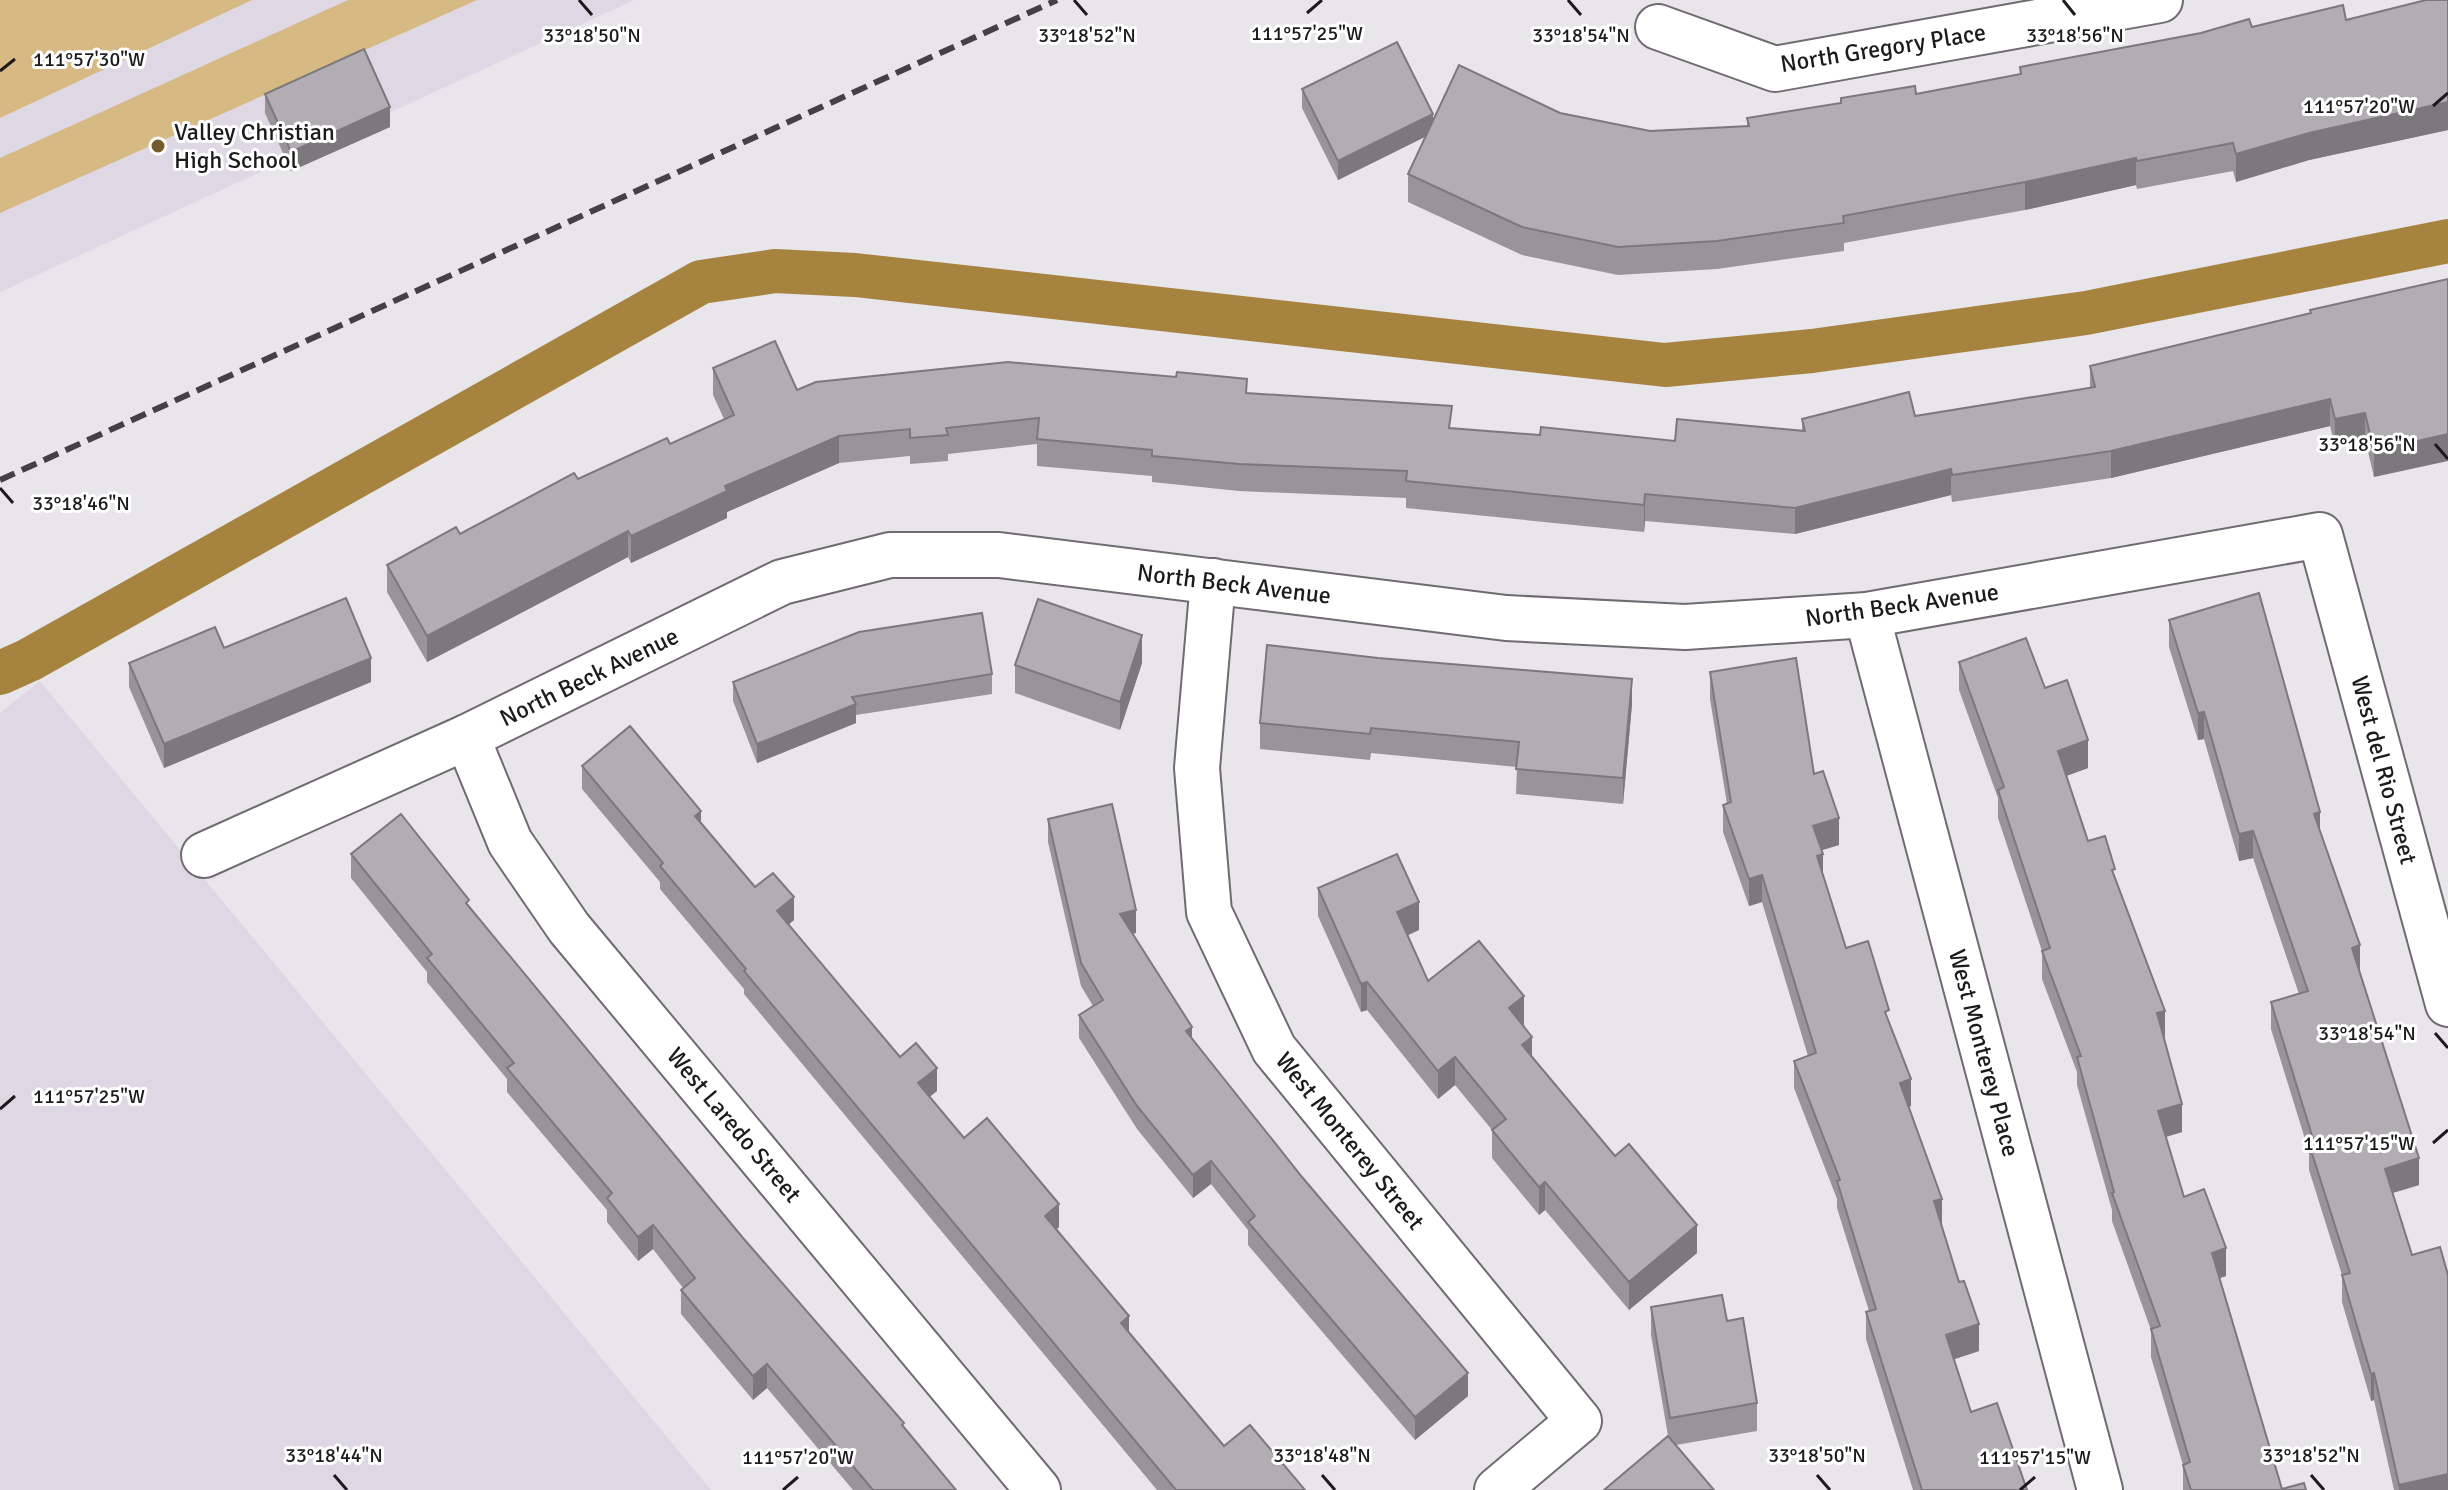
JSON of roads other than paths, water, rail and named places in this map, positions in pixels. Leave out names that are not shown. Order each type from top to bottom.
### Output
[{"type":"street","name":"North Gregory Place","points":[[1658,27],[1775,69],[2160,0]]},
{"type":"street","name":"North Beck Avenue","points":[[204,855],[467,737],[782,582],[890,555],[999,555],[1506,618],[1685,627],[1867,615],[2320,535]]},
{"type":"street","name":"West del Rio Street","points":[[2320,535],[2448,1004]]},
{"type":"street","name":"West Monterey Street","points":[[1213,581],[1197,768],[1209,912],[1274,1049],[1579,1421],[1497,1490]]},
{"type":"street","name":"West Monterey Place","points":[[1867,615],[2100,1490]]},
{"type":"street","name":"West Laredo Street","points":[[467,737],[510,842],[569,928],[1038,1490]]},
{"type":"waterway","points":[[0,673],[29,660],[701,282],[775,271],[855,275],[1665,365],[1812,351],[2086,313],[2448,241]]},
{"type":"railway","points":[[0,480],[1057,0]]},
{"type":"place","name":"Valley Christian High School","points":[[158,146]]}]
